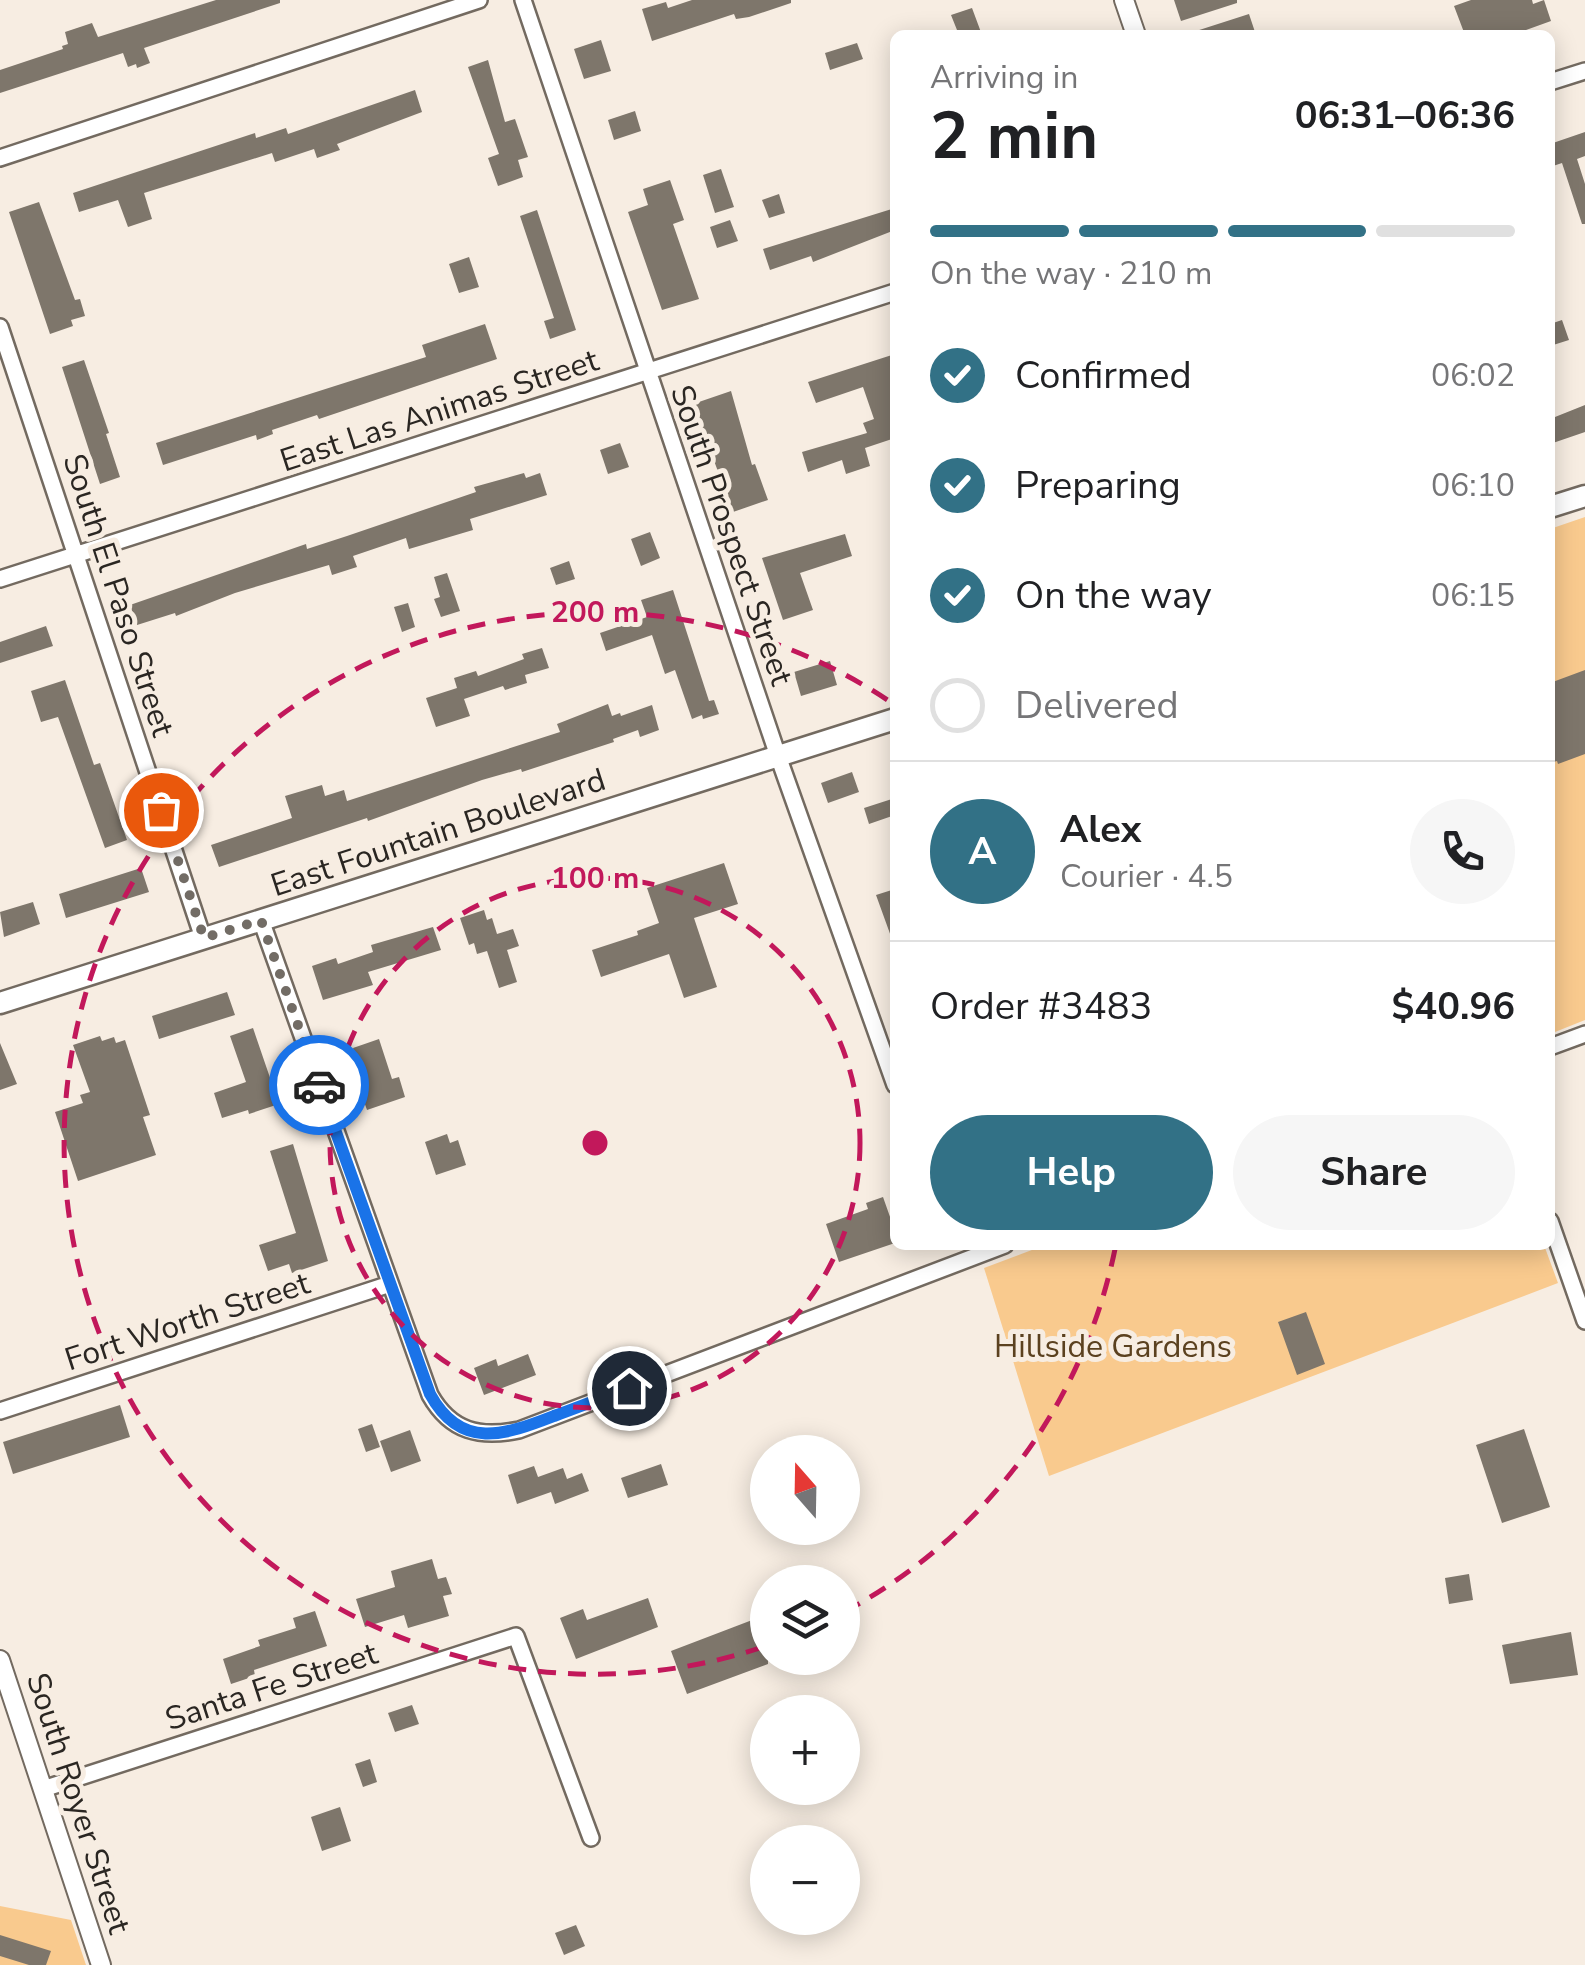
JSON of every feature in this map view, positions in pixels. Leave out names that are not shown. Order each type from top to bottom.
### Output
[{"type":"main road","points":[[1555,505],[1585,496]]},
{"type":"main road","name":"East Fountain Boulevard","points":[[0,1003],[890,720]]},
{"type":"street","points":[[0,158],[480,0]]},
{"type":"street","name":"South Prospect Street","points":[[522,0],[778,756],[890,1071]]},
{"type":"street","points":[[1124,0],[1134,30]]},
{"type":"street","points":[[1555,80],[1585,71]]},
{"type":"street","name":"East Las Animas Street","points":[[0,578],[890,294]]},
{"type":"street","name":"South El Paso Street","points":[[0,327],[204,938]]},
{"type":"street","points":[[261,920],[430,1394],[448,1419],[464,1430],[481,1435],[519,1430],[991,1250]]},
{"type":"street","points":[[1555,1045],[1585,1034]]},
{"type":"street","points":[[1555,1235],[1584,1312]]},
{"type":"street","points":[[954,1250],[958,1262]]},
{"type":"street","name":"Fort Worth Street","points":[[0,1411],[390,1284]]},
{"type":"street","name":"Santa Fe Street","points":[[43,1789],[516,1636],[592,1838]]},
{"type":"street","name":"South Royer Street","points":[[0,1660],[101,1965]]},
{"type":"green space","points":[[1585,517],[1585,1020],[1555,1032],[1555,527]]},
{"type":"green space","name":"Hillside Gardens","points":[[1032,1250],[1546,1250],[1558,1283],[1049,1476],[984,1268]]},
{"type":"green space","points":[[0,1906],[71,1920],[86,1965],[0,1965]]},
{"type":"building","points":[[216,0],[280,3],[144,48],[150,63],[137,68],[136,64],[128,67],[123,53],[0,93],[0,70],[63,49],[68,44],[65,32],[92,23],[98,37]]},
{"type":"building","points":[[692,0],[791,3],[749,17],[736,19],[734,14],[652,41],[642,9],[666,2],[668,8]]},
{"type":"building","points":[[1174,0],[1237,0],[1237,3],[1181,21]]},
{"type":"building","points":[[1471,0],[1532,0],[1533,4],[1544,0],[1551,21],[1526,30],[1463,30],[1454,6]]},
{"type":"building","points":[[972,8],[980,30],[957,30],[951,15]]},
{"type":"building","points":[[1249,14],[1254,30],[1199,30]]},
{"type":"building","points":[[601,40],[611,71],[584,79],[574,49]]},
{"type":"building","points":[[857,43],[863,59],[830,70],[825,53]]},
{"type":"building","points":[[488,60],[505,122],[515,119],[528,157],[518,160],[523,177],[498,186],[488,158],[499,154],[468,67]]},
{"type":"building","points":[[415,90],[422,112],[337,144],[340,150],[317,158],[314,149],[275,162],[272,153],[144,193],[152,219],[128,227],[118,200],[79,212],[73,193],[255,133],[256,138],[286,128],[288,134]]},
{"type":"building","points":[[635,111],[641,131],[614,140],[608,120]]},
{"type":"building","points":[[1585,132],[1585,156],[1577,159],[1585,184],[1585,224],[1562,163],[1555,165],[1555,142]]},
{"type":"building","points":[[721,169],[734,207],[715,213],[703,175]]},
{"type":"building","points":[[670,180],[684,220],[673,224],[699,299],[662,310],[628,212],[648,205],[643,189]]},
{"type":"building","points":[[779,194],[785,213],[769,218],[762,200]]},
{"type":"building","points":[[39,202],[75,300],[80,299],[85,316],[71,320],[73,326],[50,334],[9,212]]},
{"type":"building","points":[[537,210],[576,330],[550,339],[544,321],[554,318],[520,216]]},
{"type":"building","points":[[890,210],[890,232],[813,262],[811,256],[770,270],[763,249]]},
{"type":"building","points":[[730,220],[738,241],[717,248],[710,227]]},
{"type":"building","points":[[469,257],[479,287],[459,293],[449,264]]},
{"type":"building","points":[[1562,320],[1569,340],[1555,344],[1555,322]]},
{"type":"building","points":[[485,324],[497,359],[319,419],[317,415],[272,430],[273,434],[257,440],[256,435],[163,465],[156,443],[426,357],[422,345]]},
{"type":"building","points":[[890,356],[890,440],[865,448],[870,466],[846,474],[842,460],[808,472],[802,452],[867,433],[863,423],[874,419],[863,387],[816,403],[808,382]]},
{"type":"building","points":[[84,360],[120,477],[100,484],[62,367]]},
{"type":"building","points":[[731,391],[752,465],[755,464],[768,500],[733,512],[693,404]]},
{"type":"building","points":[[1585,405],[1585,432],[1555,442],[1555,417]]},
{"type":"building","points":[[620,443],[629,467],[608,474],[600,450]]},
{"type":"building","points":[[524,473],[526,478],[540,473],[547,495],[470,519],[473,530],[409,549],[406,538],[353,556],[357,567],[332,575],[329,565],[235,593],[176,616],[175,613],[137,625],[130,605],[306,544],[307,549],[347,536],[476,492],[474,487]]},
{"type":"building","points":[[650,532],[660,558],[641,566],[631,539]]},
{"type":"building","points":[[845,534],[852,556],[800,573],[813,610],[783,620],[762,558]]},
{"type":"building","points":[[569,561],[575,579],[556,585],[550,568]]},
{"type":"building","points":[[447,573],[460,611],[441,617],[434,599],[440,597],[434,577]]},
{"type":"building","points":[[673,590],[709,701],[714,700],[719,714],[703,719],[702,715],[692,719],[675,670],[665,674],[652,635],[606,651],[600,633],[647,617],[641,600]]},
{"type":"building","points":[[408,603],[415,627],[402,632],[394,607]]},
{"type":"building","points":[[46,626],[53,646],[0,663],[0,642]]},
{"type":"building","points":[[542,648],[549,668],[525,675],[527,683],[464,699],[470,716],[436,727],[426,698],[457,688],[454,678],[476,671],[478,676]]},
{"type":"building","points":[[830,661],[837,685],[801,696],[794,672]]},
{"type":"building","points":[[1585,670],[1585,754],[1558,764],[1555,762],[1555,681]]},
{"type":"building","points":[[65,680],[94,765],[100,763],[127,840],[105,848],[58,717],[41,722],[31,691]]},
{"type":"building","points":[[608,704],[612,716],[652,705],[659,730],[640,737],[638,730],[613,739],[614,742],[522,772],[521,769],[482,780],[368,821],[367,818],[219,867],[211,845],[292,818],[285,796],[322,785],[325,796],[344,790],[347,801],[560,732],[557,724]]},
{"type":"building","points":[[852,772],[859,792],[828,803],[821,783]]},
{"type":"building","points":[[890,800],[890,817],[869,824],[864,808]]},
{"type":"building","points":[[724,863],[738,904],[694,918],[717,987],[684,998],[669,954],[601,977],[592,950],[638,935],[637,931],[659,923],[647,888]]},
{"type":"building","points":[[141,868],[149,892],[66,918],[59,894]]},
{"type":"building","points":[[890,891],[890,934],[876,895]]},
{"type":"building","points":[[33,902],[40,924],[4,937],[0,912]]},
{"type":"building","points":[[484,910],[487,920],[492,918],[497,934],[513,929],[519,946],[507,950],[517,982],[499,988],[487,951],[477,954],[474,943],[469,945],[460,918]]},
{"type":"building","points":[[433,927],[441,950],[368,972],[373,985],[323,1000],[312,966],[336,958],[338,964],[373,952],[371,945]]},
{"type":"building","points":[[227,992],[235,1015],[159,1039],[152,1016]]},
{"type":"building","points":[[253,1028],[279,1104],[222,1118],[214,1093],[246,1082],[230,1036]]},
{"type":"building","points":[[100,1036],[102,1041],[114,1037],[116,1043],[125,1040],[150,1115],[143,1117],[156,1155],[78,1181],[55,1112],[83,1103],[80,1095],[90,1092],[73,1045]]},
{"type":"building","points":[[379,1039],[392,1079],[399,1077],[405,1097],[367,1110],[358,1084],[364,1082],[353,1048]]},
{"type":"building","points":[[0,1043],[17,1084],[0,1090]]},
{"type":"building","points":[[447,1134],[450,1143],[458,1140],[466,1165],[436,1175],[425,1142]]},
{"type":"building","points":[[293,1144],[328,1261],[292,1273],[289,1264],[268,1271],[259,1245],[296,1233],[270,1151]]},
{"type":"building","points":[[883,1197],[890,1217],[890,1245],[839,1262],[826,1224],[868,1209],[866,1203]]},
{"type":"building","points":[[1306,1312],[1325,1364],[1297,1375],[1278,1322]]},
{"type":"building","points":[[528,1354],[536,1375],[484,1395],[474,1368],[496,1359],[498,1366]]},
{"type":"building","points":[[120,1405],[130,1437],[13,1474],[3,1442]]},
{"type":"building","points":[[372,1424],[380,1447],[366,1452],[358,1429]]},
{"type":"building","points":[[1524,1429],[1550,1507],[1502,1523],[1476,1445]]},
{"type":"building","points":[[410,1430],[421,1461],[391,1472],[380,1441]]},
{"type":"building","points":[[661,1464],[668,1485],[628,1498],[621,1478]]},
{"type":"building","points":[[534,1466],[538,1477],[563,1468],[567,1479],[582,1473],[589,1491],[555,1504],[551,1492],[517,1504],[508,1475]]},
{"type":"building","points":[[432,1559],[438,1579],[446,1577],[452,1594],[443,1596],[449,1616],[408,1628],[404,1615],[365,1627],[356,1599],[395,1587],[391,1571]]},
{"type":"building","points":[[1469,1574],[1473,1600],[1449,1604],[1445,1578]]},
{"type":"building","points":[[648,1598],[658,1627],[576,1659],[560,1618],[583,1609],[587,1620]]},
{"type":"building","points":[[315,1611],[327,1646],[254,1670],[255,1676],[231,1684],[223,1659],[260,1646],[258,1640],[296,1628],[293,1618]]},
{"type":"building","points":[[750,1621],[750,1671],[687,1694],[671,1651]]},
{"type":"building","points":[[1571,1632],[1578,1675],[1510,1684],[1502,1645]]},
{"type":"building","points":[[412,1705],[419,1724],[395,1732],[388,1713]]},
{"type":"building","points":[[370,1759],[377,1782],[363,1787],[355,1764]]},
{"type":"building","points":[[340,1807],[351,1841],[322,1851],[311,1817]]},
{"type":"building","points":[[576,1925],[585,1946],[564,1955],[555,1933]]},
{"type":"building","points":[[0,1935],[51,1951],[46,1965],[29,1965],[0,1956]]},
{"type":"way so far","points":[[161,810],[204,938],[261,920],[319,1085]]},
{"type":"route","points":[[319,1085],[430,1394],[448,1419],[464,1430],[498,1434],[519,1430],[629,1388]]}]
